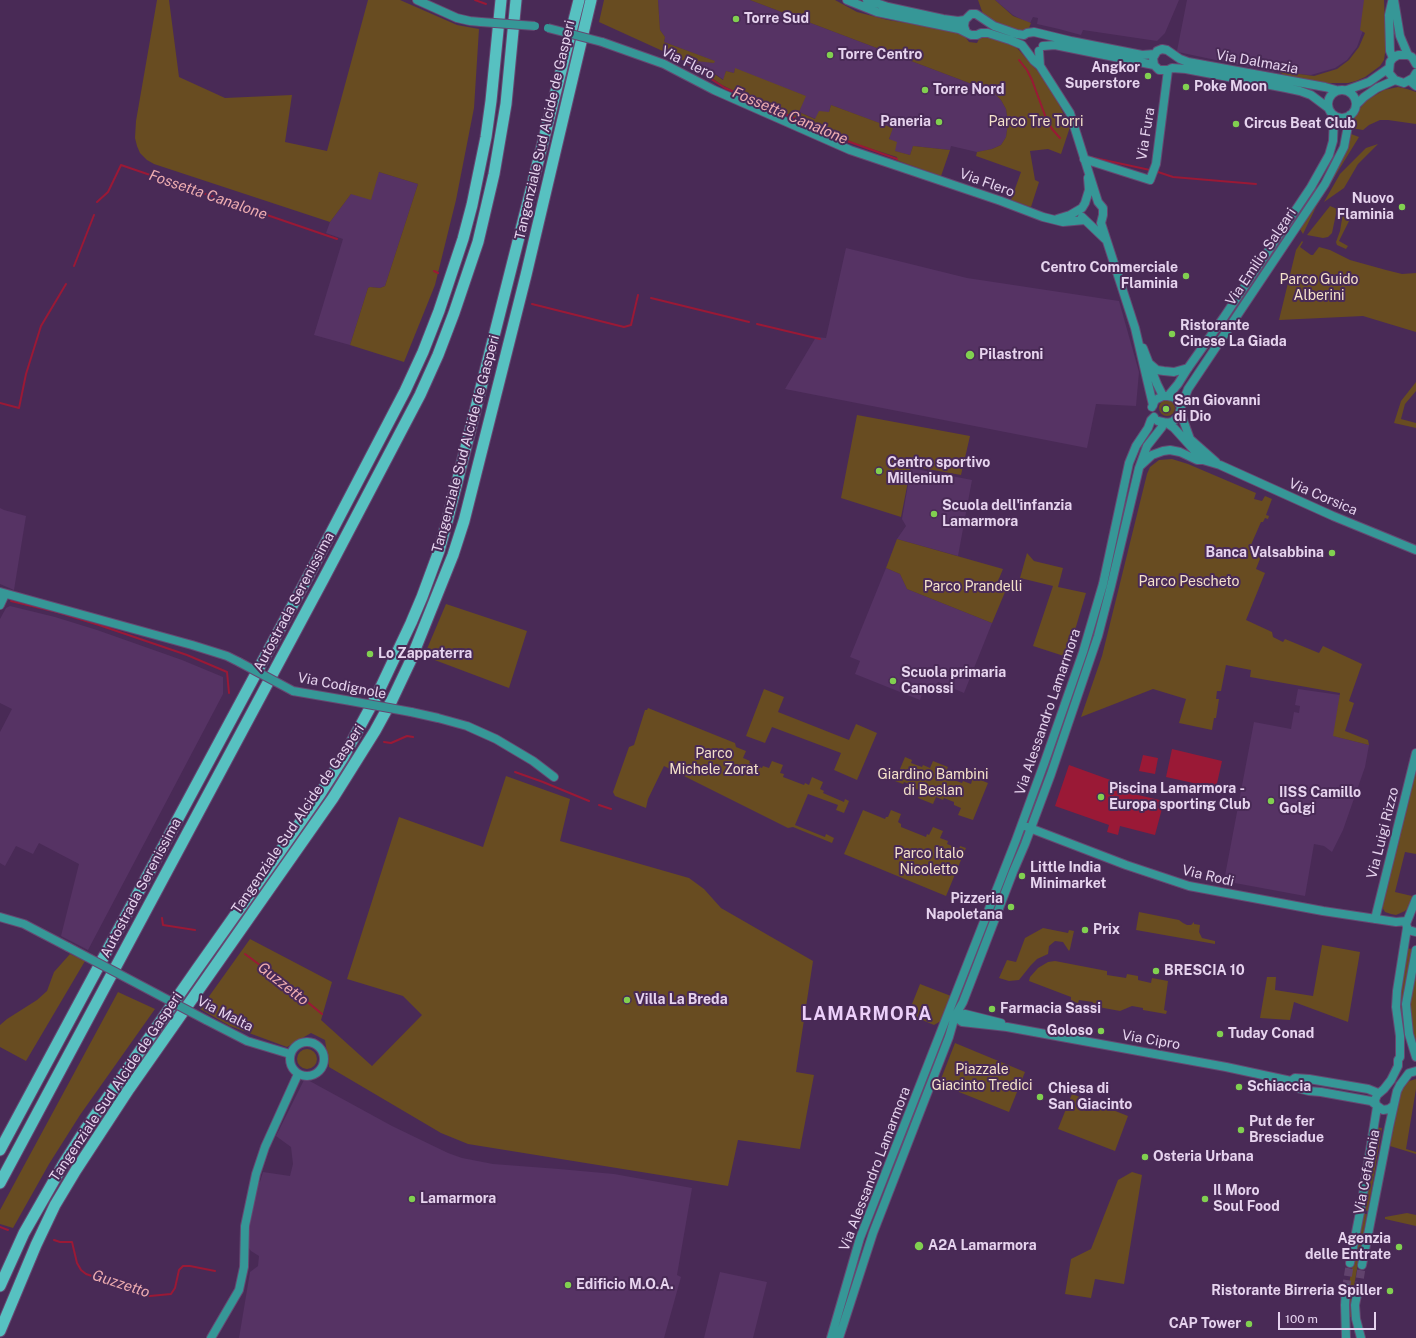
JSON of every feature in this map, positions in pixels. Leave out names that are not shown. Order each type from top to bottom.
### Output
[{"type":"highway","name":"Autostrada Serenissima","points":[[0,1150],[307,580],[405,391],[423,352],[439,311],[463,239],[472,206],[486,137],[501,0]]},
{"type":"highway","name":"Autostrada Serenissima","points":[[0,1183],[324,578],[420,395],[435,362],[478,242],[487,208],[506,104],[516,0]]},
{"type":"highway","name":"Tangenziale Sud Alcide de Gasperi","points":[[0,1286],[24,1233],[64,1163],[85,1130],[185,985],[279,853],[340,762],[377,695],[411,623],[425,591],[448,518],[579,0]]},
{"type":"highway","name":"Tangenziale Sud Alcide de Gasperi","points":[[0,1331],[55,1204],[76,1170],[129,1089],[333,798],[375,731],[392,700],[424,628],[453,555],[464,521],[524,283],[592,2]]},
{"type":"highway","points":[[2,1338],[5,1328],[6,1315]]},
{"type":"main road","name":"Via Flero","points":[[417,0],[457,18],[470,21],[548,28],[602,42],[664,64],[714,90],[850,150],[968,189],[1054,220],[1063,222],[1087,222]]},
{"type":"main road","points":[[847,0],[877,12],[959,29],[973,35],[988,33],[1010,40],[1022,45],[1034,61],[1040,66],[1070,113],[1088,172],[1093,182],[1098,202],[1103,208],[1101,223],[1135,328],[1153,405]]},
{"type":"main road","points":[[867,0],[889,7],[943,19],[958,21],[965,20]]},
{"type":"main road","points":[[1393,0],[1400,36],[1408,55],[1412,57],[1416,64]]},
{"type":"main road","points":[[1393,0],[1389,15],[1390,52],[1393,58]]},
{"type":"main road","points":[[966,32],[964,26],[965,20],[968,16],[975,14],[980,15],[984,20],[1008,32],[1024,35],[1031,32],[1040,35],[1042,38],[1040,66]]},
{"type":"main road","points":[[982,33],[985,27],[984,20]]},
{"type":"main road","points":[[1022,45],[1021,40],[1024,35]]},
{"type":"main road","name":"Via Dalmazia","points":[[1040,35],[1142,55],[1155,54],[1164,49],[1170,51],[1174,56],[1188,62],[1336,90]]},
{"type":"main road","name":"Via Dalmazia","points":[[1041,49],[1055,45],[1156,68],[1186,69],[1300,91],[1311,96],[1327,107]]},
{"type":"main road","points":[[1028,52],[1032,53],[1041,49]]},
{"type":"main road","points":[[1155,54],[1153,58],[1156,68]]},
{"type":"main road","points":[[1408,55],[1398,55],[1393,58],[1389,68],[1389,73],[1395,80],[1413,84],[1413,78],[1416,73]]},
{"type":"main road","points":[[1170,69],[1175,62],[1174,56]]},
{"type":"main road","name":"Via Fura","points":[[1156,68],[1163,82],[1165,95]]},
{"type":"main road","points":[[1389,68],[1369,82],[1348,90],[1336,90],[1328,99],[1327,107],[1334,116],[1342,118],[1350,115],[1364,96],[1395,80]]},
{"type":"main road","name":"Via Fura","points":[[1084,159],[1150,180],[1156,164],[1170,69]]},
{"type":"main road","points":[[1348,90],[1355,98],[1356,105]]},
{"type":"main road","name":"Via Emilio Salgari","points":[[1181,409],[1188,390],[1325,184],[1344,147],[1350,115]]},
{"type":"main road","name":"Via Emilio Salgari","points":[[1165,396],[1178,384],[1311,187],[1329,155],[1333,141],[1334,116]]},
{"type":"main road","points":[[1088,172],[1089,190],[1083,206],[1082,215],[1087,222],[1108,242]]},
{"type":"main road","points":[[1054,220],[1070,215],[1092,201],[1098,202]]},
{"type":"main road","points":[[1087,222],[1098,222],[1102,218]]},
{"type":"main road","points":[[1135,328],[1165,396]]},
{"type":"main road","points":[[1150,364],[1157,370],[1164,371],[1174,372],[1188,368]]},
{"type":"main road","points":[[1164,423],[1172,422],[1177,418],[1181,409],[1177,400],[1173,397],[1165,396],[1155,400],[1152,411],[1154,417],[1157,420],[1174,428],[1203,460]]},
{"type":"main road","name":"Via Corsica","points":[[1181,409],[1190,439],[1220,465]]},
{"type":"main road","name":"Via Alessandro Lamarmora","points":[[831,1338],[860,1238],[925,1074],[952,1013],[1022,826],[1083,652],[1102,584],[1129,463],[1136,446],[1154,417]]},
{"type":"main road","name":"Via Alessandro Lamarmora","points":[[839,1338],[873,1233],[949,1037],[952,1013],[963,1002],[1010,878],[1031,829],[1098,636],[1138,468],[1147,446],[1164,423]]},
{"type":"main road","name":"Via Corsica","points":[[1138,468],[1152,455],[1170,450],[1180,452],[1197,460],[1203,460],[1220,465],[1326,513],[1416,550]]},
{"type":"main road","name":"Via Codignole","points":[[0,604],[3,593],[53,606],[227,656],[293,691],[411,712],[467,726],[496,739],[533,761],[554,777]]},
{"type":"main road","name":"Via Luigi Rizzo","points":[[1375,919],[1416,753]]},
{"type":"main road","name":"Via Rodi","points":[[1022,826],[1126,865],[1189,886],[1323,911],[1409,923]]},
{"type":"main road","name":"Via Cefalonia","points":[[1350,1263],[1361,1207],[1376,1105],[1375,1097],[1391,1080],[1398,1066],[1397,1064],[1400,1057],[1396,991],[1409,923],[1416,899]]},
{"type":"main road","name":"Via Malta","points":[[0,917],[24,924],[247,1041],[290,1054]]},
{"type":"main road","points":[[1409,923],[1410,931],[1416,932]]},
{"type":"main road","points":[[1416,950],[1406,1004],[1409,1034],[1416,1057]]},
{"type":"main road","points":[[963,1002],[965,1014]]},
{"type":"main road","name":"Via Cipro","points":[[952,1013],[965,1014],[1001,1023],[1007,1027]]},
{"type":"main road","name":"Via Cipro","points":[[952,1013],[962,1022],[1007,1027],[1226,1067],[1291,1081],[1296,1078],[1309,1078],[1379,1092]]},
{"type":"main road","points":[[310,1042],[316,1045],[322,1052],[324,1061],[316,1073],[307,1076],[298,1074],[294,1071],[290,1063],[290,1054],[293,1048],[298,1044],[310,1042]]},
{"type":"main road","points":[[1400,1057],[1408,1053],[1416,1057]]},
{"type":"main road","name":"Via Cefalonia","points":[[1398,1066],[1402,1071],[1413,1072]]},
{"type":"main road","name":"Via Cefalonia","points":[[1362,1265],[1394,1102],[1400,1085],[1413,1072]]},
{"type":"main road","points":[[212,1338],[239,1290],[244,1267],[245,1226],[256,1174],[265,1146],[298,1074]]},
{"type":"main road","name":"Via Cipro","points":[[1291,1081],[1297,1088],[1309,1092],[1321,1092],[1371,1101],[1376,1105]]},
{"type":"main road","points":[[1376,1105],[1380,1109],[1386,1110],[1394,1102],[1394,1095],[1390,1092],[1385,1090],[1379,1092]]},
{"type":"main road","points":[[1346,1288],[1346,1338]]},
{"type":"main road","points":[[1358,1290],[1355,1305],[1356,1319],[1361,1338]]},
{"type":"shaded area","points":[[658,0],[750,0],[993,92],[1001,100],[1006,109],[1008,123],[1006,137],[1001,145],[992,149],[977,152],[951,146],[950,150],[913,146],[910,155],[894,151],[889,140],[892,128],[831,105],[829,112],[816,119],[799,112],[805,96],[735,69],[734,73],[726,71],[724,80],[695,60],[714,63],[714,61],[664,42],[665,37],[660,30]]},
{"type":"shaded area","points":[[995,0],[1179,0],[1165,33],[1157,41],[1083,30],[1081,35],[1037,24],[1038,18],[1033,17],[1030,23],[1026,22],[1013,15]]},
{"type":"shaded area","points":[[1187,0],[1374,0],[1357,47],[1347,60],[1335,68],[1311,75],[1272,72],[1178,52]]},
{"type":"shaded area","points":[[379,172],[418,184],[385,286],[380,288],[368,288],[350,345],[314,335],[343,239],[326,233],[330,222],[351,194]]},
{"type":"shaded area","name":"Pilastroni","points":[[846,248],[967,278],[1119,301],[1139,372],[1136,406],[1096,404],[1087,448],[785,389],[816,337],[826,338]]},
{"type":"shaded area","name":"Scuola dell'infanzia Lamarmora","points":[[911,468],[972,480],[958,556],[897,539],[906,526],[902,519]]},
{"type":"shaded area","points":[[0,508],[26,516],[14,590],[0,584]]},
{"type":"shaded area","points":[[886,568],[900,574],[907,589],[992,623],[964,693],[938,682],[934,692],[924,688],[920,700],[855,674],[860,661],[850,657]]},
{"type":"shaded area","points":[[10,606],[55,617],[97,630],[182,660],[223,677],[223,694],[88,950],[61,936],[79,864],[39,843],[33,854],[16,846],[5,866],[0,863],[0,732],[12,709],[0,703],[0,619],[6,608]]},
{"type":"shaded area","points":[[1298,689],[1340,695],[1334,736],[1369,745],[1365,767],[1343,830],[1332,852],[1324,846],[1314,844],[1305,896],[1224,881],[1254,722],[1291,729],[1294,712],[1299,713],[1300,706],[1295,705]]},
{"type":"shaded area","name":"Piscina Lamarmora - Europa sporting Club","points":[[1172,749],[1222,761],[1216,788],[1166,777]]},
{"type":"shaded area","name":"Piscina Lamarmora - Europa sporting Club","points":[[1143,755],[1158,758],[1155,774],[1139,771]]},
{"type":"shaded area","name":"Piscina Lamarmora - Europa sporting Club","points":[[1069,765],[1127,786],[1125,792],[1164,801],[1155,835],[1120,826],[1118,835],[1107,832],[1109,825],[1055,806]]},
{"type":"shaded area","points":[[306,1079],[392,1126],[448,1153],[462,1158],[493,1164],[614,1174],[692,1188],[677,1275],[681,1277],[664,1338],[239,1338],[250,1272],[258,1266],[259,1256],[248,1247],[248,1237],[258,1182],[260,1182],[263,1172],[290,1176],[293,1164],[291,1147],[276,1136],[304,1080]]},
{"type":"shaded area","points":[[720,1272],[767,1282],[753,1338],[704,1338]]},
{"type":"green space","points":[[157,0],[169,0],[179,77],[225,98],[292,95],[285,142],[327,151],[368,0],[400,0],[457,25],[479,29],[474,108],[456,200],[435,285],[404,362],[350,345],[368,288],[380,288],[385,286],[418,184],[379,172],[371,200],[351,194],[330,222],[154,164],[147,160],[140,153],[137,146],[135,138],[136,121]]},
{"type":"green space","points":[[604,0],[658,0],[660,30],[665,37],[664,42],[715,61],[714,63],[696,61],[723,80],[726,71],[734,73],[735,68],[806,96],[799,112],[815,119],[819,111],[829,112],[831,105],[893,128],[889,139],[897,142],[895,151],[910,155],[913,146],[950,150],[941,176],[896,160],[897,157],[856,144],[736,92],[722,85],[689,63],[599,22]]},
{"type":"green space","name":"Parco Tre Torri","points":[[750,0],[835,0],[857,12],[888,20],[957,31],[964,35],[969,42],[977,43],[980,37],[986,36],[1016,47],[1036,69],[1053,92],[1070,127],[1061,154],[1048,149],[1030,151],[1035,180],[1039,182],[1031,207],[1011,200],[1021,172],[976,156],[977,152],[992,149],[1001,145],[1006,137],[1008,123],[1006,109],[1001,100],[993,92]]},
{"type":"green space","points":[[978,0],[995,0],[1013,16],[1031,23],[1029,28],[1026,30],[1016,30],[991,21],[983,14]]},
{"type":"green space","points":[[1364,0],[1384,0],[1386,46],[1384,60],[1380,66],[1365,77],[1348,83],[1325,83],[1287,77],[1275,69],[1253,65],[1251,61],[1253,59],[1284,65],[1284,72],[1314,76],[1337,69],[1349,60],[1359,47],[1365,33],[1360,30]]},
{"type":"green space","points":[[1398,87],[1416,92],[1416,124],[1380,120],[1369,125],[1363,130],[1351,128],[1356,113],[1367,100],[1384,90]]},
{"type":"green space","points":[[1351,134],[1359,137],[1316,207],[1303,234],[1300,229],[1336,172],[1348,149]]},
{"type":"green space","points":[[1378,144],[1358,164],[1344,188],[1324,202],[1340,174],[1366,148]]},
{"type":"green space","points":[[1330,206],[1337,209],[1332,233],[1328,237],[1323,238],[1307,235]]},
{"type":"green space","points":[[1343,213],[1349,215],[1347,220],[1349,221],[1339,241],[1348,246],[1346,249],[1337,245],[1336,242],[1340,231]]},
{"type":"green space","name":"Parco Guido Alberini","points":[[1302,241],[1303,242],[1300,247],[1311,255],[1313,255],[1319,247],[1330,250],[1350,260],[1386,270],[1402,274],[1416,273],[1416,332],[1363,316],[1279,320],[1296,250]]},
{"type":"green space","points":[[1416,382],[1416,391],[1405,404],[1401,419],[1416,423],[1416,428],[1394,423],[1401,401]]},
{"type":"green space","points":[[1167,400],[1174,405],[1175,408],[1170,415],[1167,416],[1160,411],[1159,408],[1164,401]]},
{"type":"green space","name":"Centro sportivo Millenium","points":[[857,415],[970,436],[961,475],[911,466],[901,517],[841,498]]},
{"type":"green space","name":"Parco Pescheto","points":[[1172,459],[1188,464],[1256,493],[1254,499],[1262,501],[1265,496],[1272,499],[1266,515],[1269,516],[1268,519],[1265,518],[1263,522],[1261,522],[1250,547],[1263,551],[1256,569],[1265,573],[1246,620],[1272,632],[1273,637],[1283,642],[1285,639],[1319,653],[1323,646],[1362,664],[1349,701],[1354,703],[1345,731],[1368,740],[1369,745],[1333,736],[1340,693],[1250,677],[1251,670],[1226,665],[1221,691],[1217,691],[1216,699],[1219,699],[1216,718],[1214,718],[1212,730],[1179,723],[1186,699],[1153,689],[1081,717],[1102,656],[1147,474],[1150,467],[1159,460]]},
{"type":"green space","name":"Parco Prandelli","points":[[897,539],[1003,569],[998,581],[1008,585],[992,623],[907,589],[900,574],[886,568]]},
{"type":"green space","points":[[1027,553],[1034,561],[1063,568],[1058,587],[1086,593],[1067,657],[1033,646],[1053,586],[1020,578]]},
{"type":"green space","points":[[446,604],[527,631],[509,688],[424,656]]},
{"type":"green space","points":[[764,689],[784,697],[778,712],[849,740],[856,724],[877,733],[857,780],[834,770],[841,753],[772,727],[765,743],[746,736]]},
{"type":"green space","name":"Parco Michele Zorat","points":[[648,708],[735,743],[736,747],[746,751],[743,758],[750,761],[749,763],[762,768],[763,766],[769,768],[772,761],[783,765],[780,773],[784,774],[783,777],[804,785],[805,783],[809,785],[812,777],[823,782],[820,789],[824,791],[823,793],[844,802],[845,799],[849,801],[844,813],[836,810],[838,805],[808,794],[795,825],[825,837],[826,834],[834,838],[832,843],[793,827],[788,828],[664,766],[648,799],[646,808],[615,796],[613,792],[629,747],[634,745],[645,710]]},
{"type":"green space","name":"Giardino Bambini di Beslan","points":[[905,757],[912,760],[911,763],[922,767],[923,765],[930,768],[933,761],[948,767],[945,774],[952,777],[951,779],[962,783],[963,781],[971,784],[973,777],[988,783],[973,820],[958,815],[961,808],[954,805],[954,802],[936,797],[933,804],[918,798],[921,791],[914,788],[915,786],[904,782],[903,784],[895,781]]},
{"type":"green space","points":[[1416,758],[1416,854],[1405,852],[1395,892],[1412,896],[1409,907],[1405,911],[1396,915],[1385,912],[1382,907]]},
{"type":"green space","points":[[506,776],[570,799],[560,841],[689,878],[704,889],[721,908],[813,961],[796,1072],[814,1075],[800,1149],[738,1140],[728,1186],[468,1144],[441,1133],[329,1067],[325,1040],[311,1033],[287,1047],[230,1026],[200,1009],[250,939],[332,982],[321,1020],[372,1066],[422,1015],[403,996],[347,979],[399,817],[483,847]]},
{"type":"green space","name":"Parco Italo Nicoletto","points":[[863,810],[885,819],[888,817],[891,810],[901,814],[898,822],[901,824],[901,827],[926,837],[927,834],[929,835],[933,827],[943,831],[940,838],[948,841],[947,844],[959,849],[960,846],[966,848],[946,896],[844,854]]},
{"type":"green space","points":[[1139,912],[1179,920],[1187,925],[1191,925],[1194,922],[1194,924],[1200,925],[1199,932],[1202,938],[1215,941],[1215,944],[1136,930]]},
{"type":"green space","points":[[1043,928],[1068,933],[1069,930],[1074,931],[1069,951],[1063,942],[1055,941],[1049,946],[1048,954],[1037,959],[1019,980],[1009,981],[999,978],[1007,960],[1016,962],[1025,938]]},
{"type":"green space","points":[[1322,945],[1360,952],[1348,1022],[1294,1002],[1290,1020],[1260,1018],[1267,977],[1276,977],[1275,990],[1313,996]]},
{"type":"green space","points":[[1406,948],[1412,949],[1404,998],[1405,1033],[1402,1034],[1400,995]]},
{"type":"green space","points":[[70,954],[85,961],[26,1061],[0,1047],[0,1025],[37,1000],[47,991],[54,972]]},
{"type":"green space","points":[[1055,961],[1107,971],[1107,975],[1126,978],[1127,974],[1138,976],[1138,980],[1151,983],[1152,978],[1168,981],[1164,1010],[1167,1011],[1166,1014],[1143,1010],[1143,1008],[1132,1006],[1120,1011],[1093,1006],[1093,1002],[1079,1000],[1078,1003],[1071,1001],[1071,997],[1029,981],[1030,977],[1038,968],[1048,962]]},
{"type":"green space","points":[[1416,963],[1416,1047],[1408,1005]]},
{"type":"green space","points":[[920,984],[951,996],[941,1021],[934,1025],[908,1014]]},
{"type":"green space","points":[[118,992],[155,1009],[80,1115],[49,1164],[13,1228],[0,1224],[0,1210]]},
{"type":"green space","name":"Piazzale Giacinto Tredici","points":[[955,1043],[1025,1072],[1009,1112],[939,1084]]},
{"type":"green space","points":[[307,1049],[314,1052],[317,1059],[314,1066],[307,1069],[300,1066],[297,1059],[300,1052]]},
{"type":"green space","points":[[1416,1079],[1416,1089],[1406,1149],[1416,1152],[1416,1154],[1390,1146],[1401,1090],[1406,1082]]},
{"type":"green space","points":[[1072,1094],[1128,1116],[1115,1151],[1058,1129]]},
{"type":"green space","points":[[1376,1127],[1382,1128],[1368,1211],[1363,1210]]},
{"type":"green space","points":[[1132,1172],[1142,1175],[1124,1284],[1095,1279],[1091,1298],[1065,1294],[1071,1259],[1091,1249],[1118,1180]]},
{"type":"green space","points":[[1407,1213],[1416,1215],[1416,1226],[1385,1219],[1385,1217]]},
{"type":"green space","points":[[1362,1214],[1367,1214],[1352,1297],[1352,1317],[1349,1317],[1349,1284]]},
{"type":"waterway","name":"Fossetta Canalone","points":[[475,0],[486,4]]},
{"type":"waterway","points":[[1019,60],[1027,70],[1032,80],[1046,118],[1052,129],[1060,138]]},
{"type":"waterway","name":"Fossetta Canalone","points":[[688,64],[725,88],[847,141],[897,159]]},
{"type":"waterway","points":[[1090,157],[1150,170]]},
{"type":"waterway","name":"Fossetta Canalone","points":[[97,202],[108,192],[121,165],[337,239]]},
{"type":"waterway","points":[[1155,171],[1173,177],[1256,184]]},
{"type":"waterway","name":"Fossetta Canalone","points":[[74,266],[94,215]]},
{"type":"waterway","name":"Fossetta Canalone","points":[[434,271],[438,273]]},
{"type":"waterway","name":"Fossetta Canalone","points":[[0,403],[19,408],[26,374],[41,326],[66,284]]},
{"type":"waterway","name":"Fossetta Canalone","points":[[532,304],[624,327],[631,325],[638,295]]},
{"type":"waterway","name":"Fossetta Canalone","points":[[651,298],[749,322]]},
{"type":"waterway","name":"Fossetta Canalone","points":[[757,324],[820,339]]},
{"type":"waterway","points":[[11,601],[57,612],[187,655],[227,672],[229,693]]},
{"type":"waterway","points":[[384,742],[391,743],[407,736],[413,737]]},
{"type":"waterway","points":[[515,772],[589,801]]},
{"type":"waterway","points":[[599,805],[611,809]]},
{"type":"waterway","name":"Guzzetto","points":[[162,918],[163,925],[195,930]]},
{"type":"waterway","name":"Guzzetto","points":[[245,954],[287,985],[322,1014]]},
{"type":"waterway","name":"Guzzetto","points":[[0,1227],[8,1230]]},
{"type":"waterway","name":"Guzzetto","points":[[54,1240],[60,1242],[72,1242],[77,1263],[81,1270],[86,1274],[150,1296],[171,1294],[175,1288],[179,1270],[183,1266],[215,1271]]},
{"type":"tunnel","points":[[1346,1288],[1350,1263]]},
{"type":"tunnel","points":[[1358,1290],[1362,1265]]},
{"type":"place","name":"Torre Sud","points":[[736,19]]},
{"type":"place","name":"Torre Centro","points":[[830,55]]},
{"type":"place","name":"Angkor Superstore","points":[[1148,76]]},
{"type":"place","name":"Poke Moon","points":[[1186,87]]},
{"type":"place","name":"Torre Nord","points":[[925,90]]},
{"type":"place","name":"Paneria","points":[[939,122]]},
{"type":"place","name":"Circus Beat Club","points":[[1236,124]]},
{"type":"place","name":"Nuovo Flaminia","points":[[1402,207]]},
{"type":"place","name":"Centro Commerciale Flaminia","points":[[1186,276]]},
{"type":"place","name":"Ristorante Cinese La Giada","points":[[1172,334]]},
{"type":"place","name":"Pilastroni","points":[[970,355]]},
{"type":"place","name":"San Giovanni di Dio","points":[[1166,409]]},
{"type":"place","name":"Centro sportivo Millenium","points":[[879,471]]},
{"type":"place","name":"Scuola dell'infanzia Lamarmora","points":[[934,514]]},
{"type":"place","name":"Banca Valsabbina","points":[[1332,553]]},
{"type":"place","name":"Lo Zappaterra","points":[[370,654]]},
{"type":"place","name":"Scuola primaria Canossi","points":[[893,681]]},
{"type":"place","name":"Piscina Lamarmora - Europa sporting Club","points":[[1101,797]]},
{"type":"place","name":"IISS Camillo Golgi","points":[[1271,801]]},
{"type":"place","name":"Little India Minimarket","points":[[1022,876]]},
{"type":"place","name":"Pizzeria Napoletana","points":[[1011,907]]},
{"type":"place","name":"Prix","points":[[1085,930]]},
{"type":"place","name":"BRESCIA 10","points":[[1156,971]]},
{"type":"place","name":"Villa La Breda","points":[[627,1000]]},
{"type":"place","name":"Farmacia Sassi","points":[[992,1009]]},
{"type":"place","name":"Goloso","points":[[1101,1031]]},
{"type":"place","name":"Tuday Conad","points":[[1220,1034]]},
{"type":"place","name":"Schiaccia","points":[[1239,1087]]},
{"type":"place","name":"Chiesa di San Giacinto","points":[[1040,1097]]},
{"type":"place","name":"Put de fer Bresciadue","points":[[1241,1130]]},
{"type":"place","name":"Osteria Urbana","points":[[1145,1157]]},
{"type":"place","name":"Lamarmora","points":[[412,1199]]},
{"type":"place","name":"Il Moro Soul Food","points":[[1205,1199]]},
{"type":"place","name":"A2A Lamarmora","points":[[919,1246]]},
{"type":"place","name":"Agenzia delle Entrate","points":[[1399,1247]]},
{"type":"place","name":"Edificio M.O.A.","points":[[568,1285]]},
{"type":"place","name":"Ristorante Birreria Spiller","points":[[1390,1291]]},
{"type":"place","name":"CAP Tower","points":[[1249,1324]]},
{"type":"district","name":"LAMARMORA","points":[[867,1014]]}]
